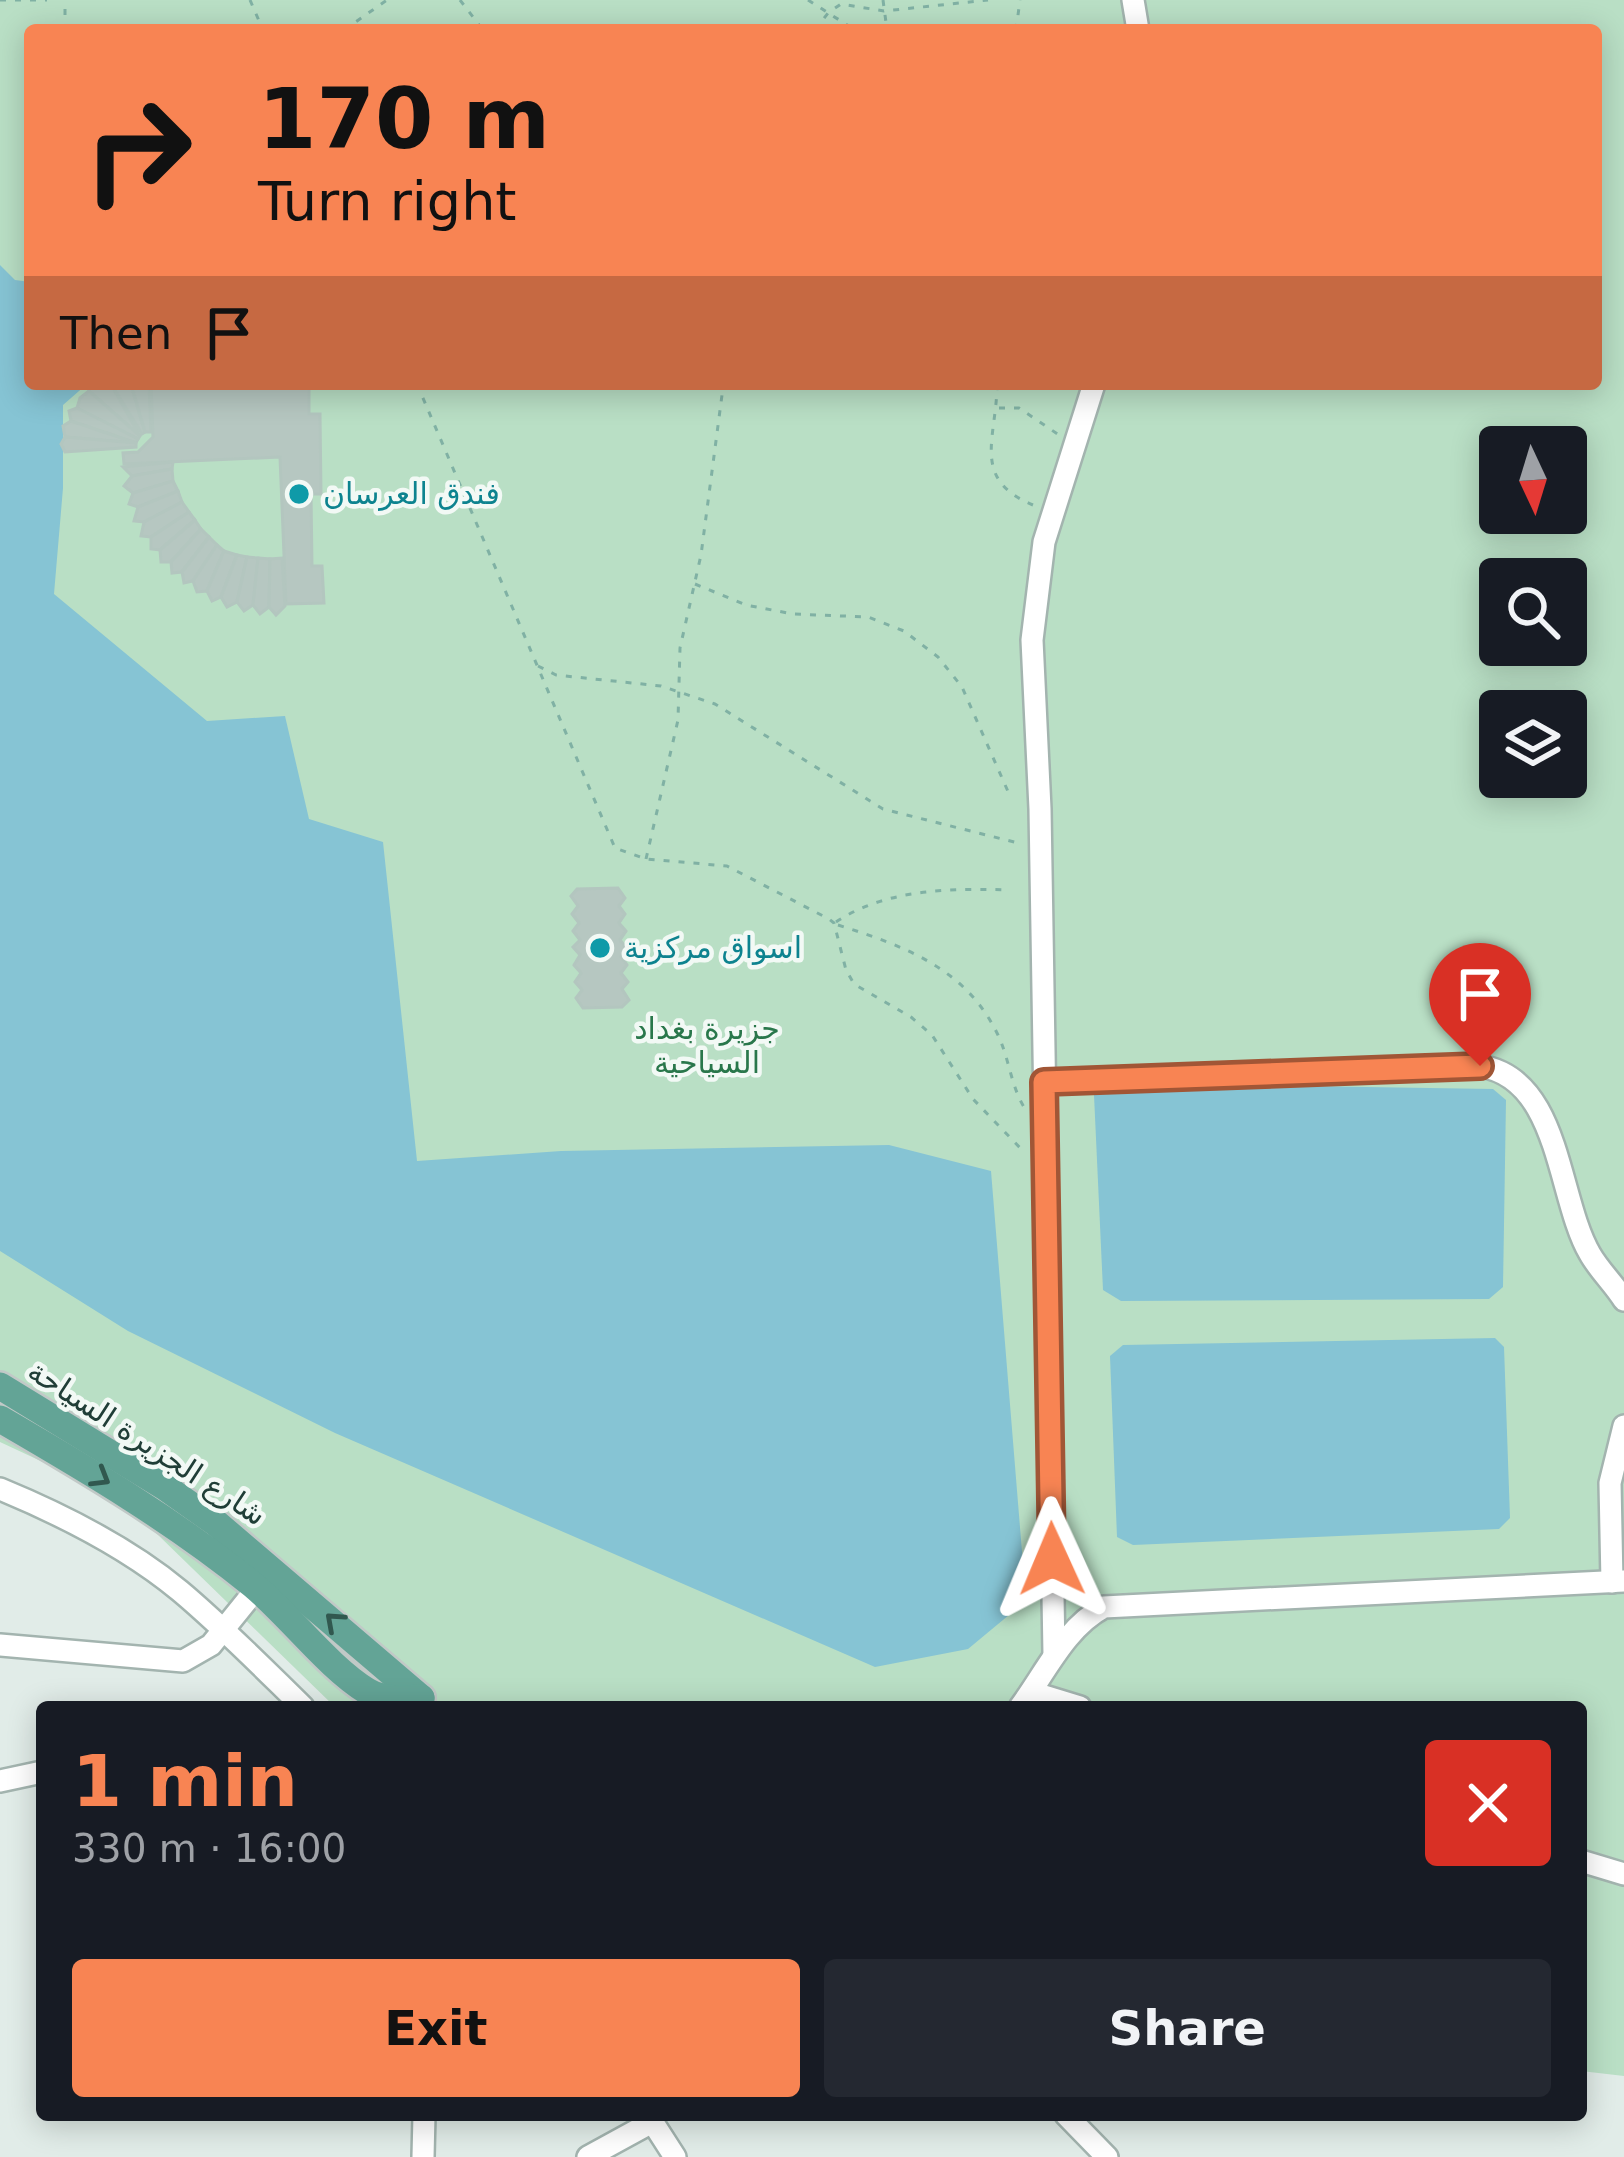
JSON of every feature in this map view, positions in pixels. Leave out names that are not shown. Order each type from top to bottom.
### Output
[{"type":"main road","name":"شارع الجزيرة السياحة","points":[[0,1386],[216,1523],[424,1701]]},
{"type":"main road","name":"شارع الجزيرة السياحة","points":[[0,1419],[159,1515],[256,1588],[362,1688],[406,1701]]},
{"type":"street","points":[[1054,1655],[1032,640],[1037,575],[1092,390]]},
{"type":"street","points":[[1044,1082],[1480,1066],[1500,1070],[1523,1089],[1546,1122],[1589,1253],[1624,1300]]},
{"type":"street","points":[[1026,1700],[1054,1655],[1088,1616],[1104,1607],[1618,1581],[1610,1483],[1624,1426]]},
{"type":"street","points":[[0,1489],[55,1513],[138,1560],[224,1630],[297,1701]]},
{"type":"street","points":[[0,1645],[175,1662],[199,1655],[256,1588]]},
{"type":"street","points":[[0,1780],[36,1773]]},
{"type":"street","points":[[1587,1863],[1624,1874]]},
{"type":"street","points":[[422,2157],[424,2121]]},
{"type":"street","points":[[588,2157],[647,2121]]},
{"type":"street","points":[[651,2121],[675,2157]]},
{"type":"street","points":[[1072,2121],[1107,2157]]},
{"type":"path","points":[[0,0],[47,0]]},
{"type":"path","points":[[353,24],[387,0]]},
{"type":"path","points":[[460,0],[478,24]]},
{"type":"path","points":[[808,0],[845,24]]},
{"type":"path","points":[[883,0],[886,24]]},
{"type":"path","points":[[819,24],[841,4],[884,11],[988,0]]},
{"type":"path","points":[[420,390],[615,848],[646,859],[727,866],[834,923],[922,954],[980,1004],[998,1033],[1018,1098],[1045,1131]]},
{"type":"path","points":[[646,859],[674,745],[680,648],[725,390]]},
{"type":"path","points":[[997,390],[991,454],[997,477],[1006,493],[1054,512]]},
{"type":"path","points":[[997,407],[1019,408],[1039,419],[1062,437],[1072,455]]},
{"type":"path","points":[[694,583],[746,605],[793,614],[868,617],[904,631],[938,657],[962,687],[1010,796]]},
{"type":"path","points":[[537,665],[556,675],[640,682],[679,693],[728,711],[883,809],[1040,847]]},
{"type":"path","points":[[834,923],[850,913],[910,895],[953,889],[1009,890]]},
{"type":"path","points":[[834,923],[854,984],[932,1035],[973,1099],[1046,1178]]},
{"type":"green space","name":"جزيرة بغداد السياحية","points":[[0,0],[1624,0],[1624,2076],[1587,2072],[1587,1701],[329,1701],[120,1498],[0,1442]]},
{"type":"water","points":[[0,265],[15,280],[24,281],[24,390],[80,390],[63,405],[63,488],[54,594],[207,721],[285,716],[309,819],[383,842],[417,1161],[561,1151],[889,1145],[991,1171],[1026,1601],[968,1649],[875,1667],[335,1433],[128,1331],[0,1251]]},
{"type":"water","points":[[1112,1083],[1493,1089],[1506,1100],[1503,1287],[1489,1299],[1121,1301],[1103,1290],[1094,1095]]},
{"type":"water","points":[[1495,1338],[1504,1347],[1510,1518],[1499,1529],[1133,1545],[1117,1537],[1110,1356],[1123,1345]]},
{"type":"building","points":[[114,390],[140,436],[89,391]]},
{"type":"building","points":[[115,390],[133,390],[142,434]]},
{"type":"building","points":[[133,390],[149,390],[151,432],[145,432]]},
{"type":"building","name":"فندق العرسان","points":[[151,390],[309,390],[309,414],[320,414],[321,494],[311,494],[312,566],[322,566],[324,603],[286,604],[280,457],[124,464],[123,453],[138,452],[153,437]]},
{"type":"building","points":[[89,391],[140,436],[138,439],[77,408]]},
{"type":"building","points":[[77,408],[138,439],[136,443],[71,421],[69,411]]},
{"type":"building","points":[[71,421],[136,443],[65,437],[63,426]]},
{"type":"building","points":[[65,437],[136,443],[136,447],[65,452],[61,444]]},
{"type":"building","points":[[173,462],[172,469],[132,476],[123,467]]},
{"type":"building","points":[[172,469],[173,481],[133,493],[124,486],[132,476]]},
{"type":"building","points":[[173,481],[178,491],[138,507],[129,504],[133,493]]},
{"type":"building","points":[[178,491],[182,502],[144,522],[134,521],[138,507]]},
{"type":"building","points":[[182,502],[189,512],[151,537],[141,536],[144,522]]},
{"type":"building","points":[[189,512],[195,520],[160,550],[151,549],[151,537]]},
{"type":"building","points":[[195,520],[201,529],[171,562],[161,562],[160,550]]},
{"type":"building","points":[[201,529],[209,537],[182,572],[172,573],[171,562]]},
{"type":"building","points":[[209,537],[217,545],[193,581],[184,583],[182,572]]},
{"type":"building","points":[[217,545],[224,551],[207,591],[197,592],[193,581]]},
{"type":"building","points":[[224,551],[237,555],[221,597],[212,601],[207,591]]},
{"type":"building","points":[[237,555],[247,557],[237,602],[227,607],[221,597]]},
{"type":"building","points":[[247,557],[258,558],[253,605],[244,611],[237,602]]},
{"type":"building","points":[[258,558],[270,559],[269,607],[260,614],[253,605]]},
{"type":"building","points":[[282,558],[285,606],[276,615],[269,607],[270,559]]},
{"type":"building","name":"اسواق مركزية","points":[[618,888],[625,898],[619,906],[625,914],[619,923],[626,931],[620,940],[627,949],[621,956],[627,965],[621,973],[628,982],[622,989],[629,1000],[622,1007],[583,1008],[576,998],[582,990],[575,982],[581,973],[574,965],[580,955],[573,947],[580,940],[573,931],[579,923],[572,914],[578,906],[571,896],[577,889]]},
{"type":"place","name":"فندق العرسان","points":[[299,494]]},
{"type":"place","name":"اسواق مركزية","points":[[600,948]]},
{"type":"route","points":[[1052,1559],[1044,1082],[1480,1066]]}]
